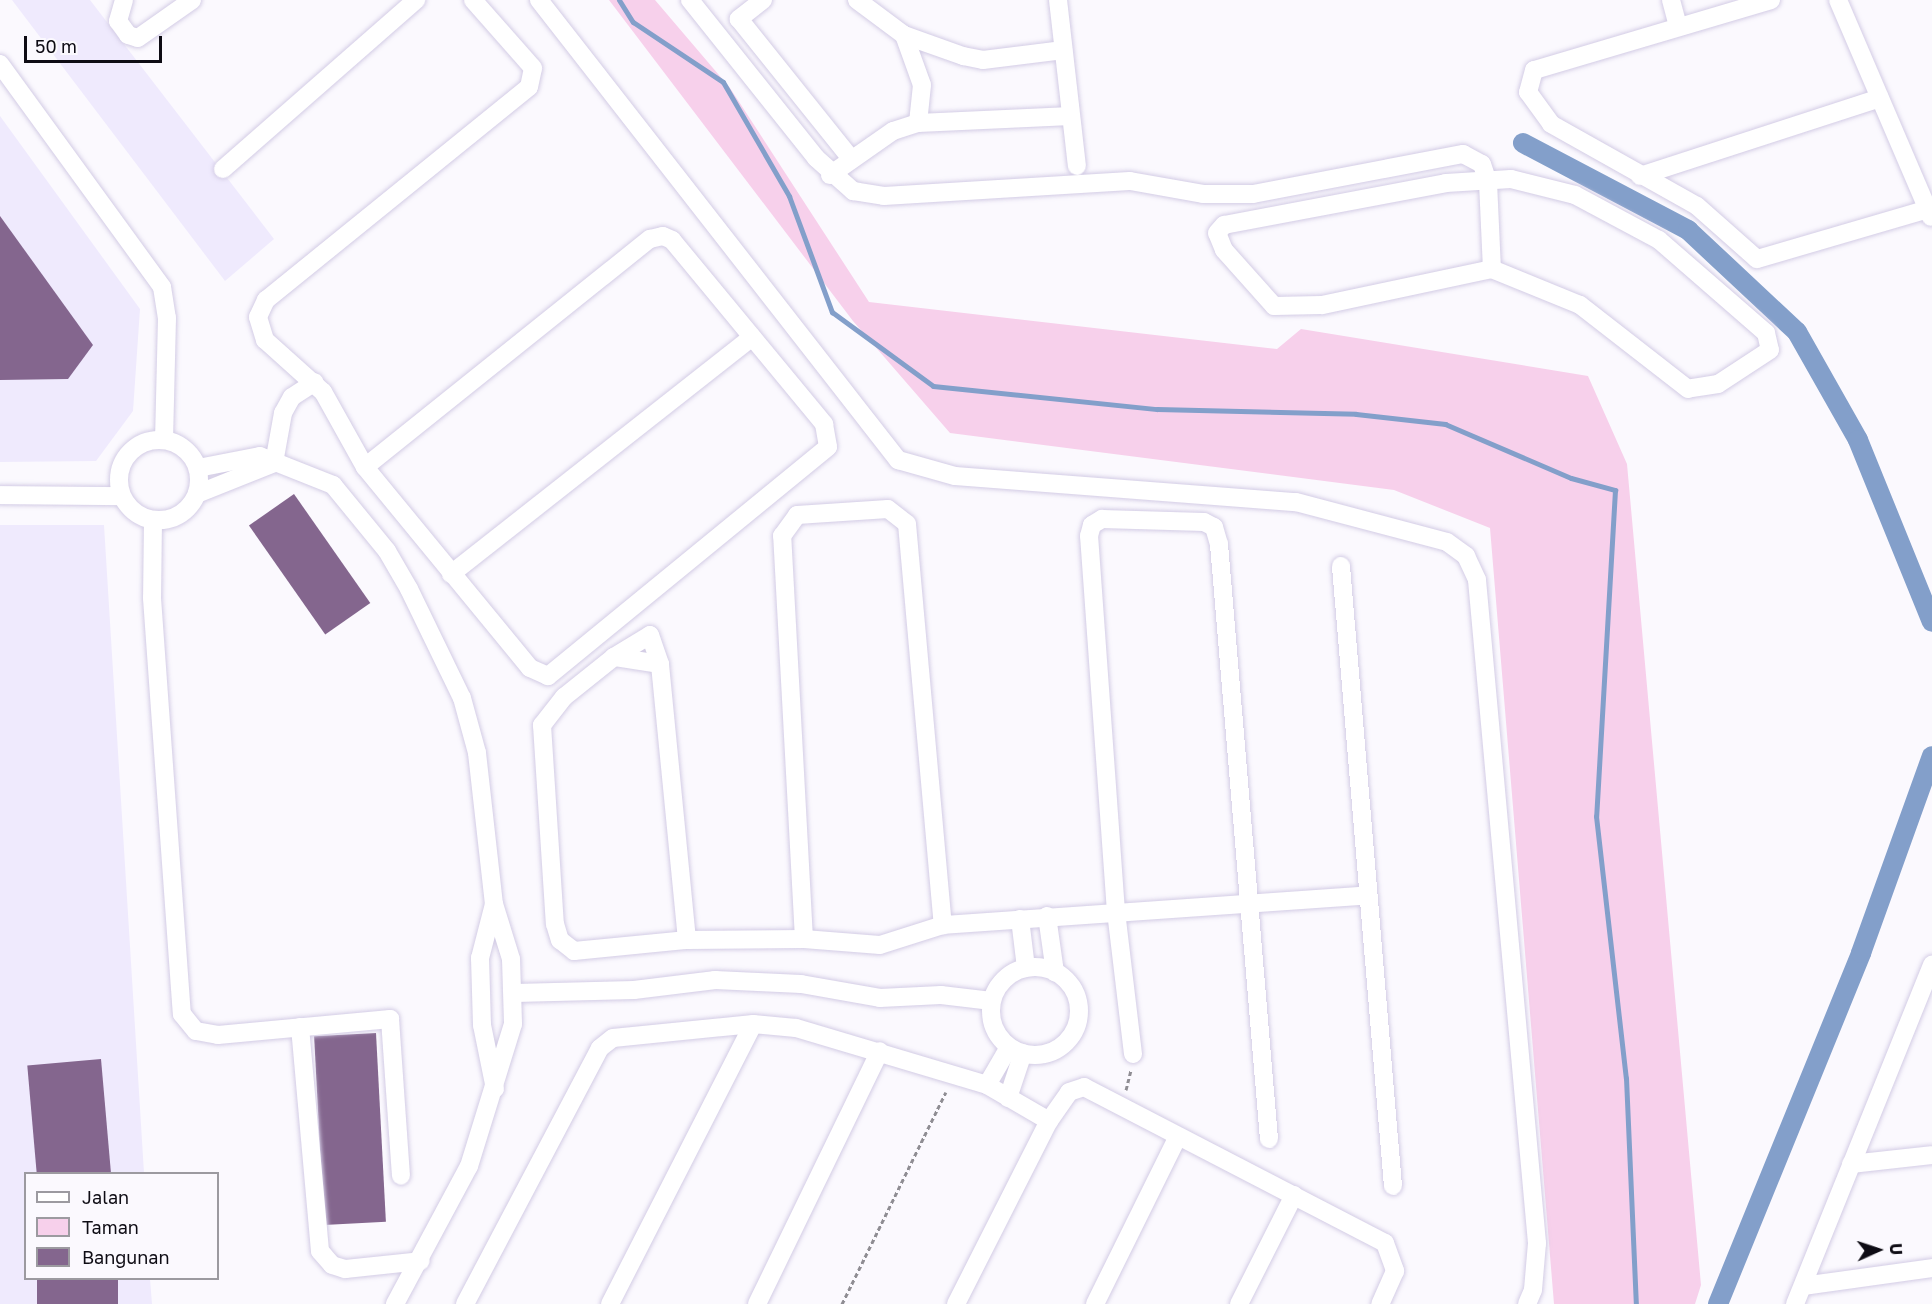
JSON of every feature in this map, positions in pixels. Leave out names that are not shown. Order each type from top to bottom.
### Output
[{"type":"street","points":[[124,0],[118,21],[128,35],[138,38],[192,0]]},
{"type":"street","points":[[223,169],[416,0]]},
{"type":"street","points":[[365,467],[657,236],[672,240],[824,424],[828,447],[556,673],[540,676],[530,668],[365,467],[315,382],[260,333],[258,316],[266,300],[532,81],[533,68],[473,0]]},
{"type":"street","points":[[539,0],[898,460],[955,476],[1296,502],[1447,542],[1466,556],[1477,580],[1537,1243],[1533,1290],[1527,1304]]},
{"type":"street","points":[[690,0],[830,175],[853,191],[884,196],[1130,181],[1228,195],[1462,154],[1482,164],[1488,182],[1492,269]]},
{"type":"street","points":[[763,0],[740,19],[851,159]]},
{"type":"street","points":[[857,0],[904,34],[983,60],[1063,50]]},
{"type":"street","points":[[1058,0],[1077,166]]},
{"type":"street","points":[[1671,0],[1678,27]]},
{"type":"street","points":[[1771,0],[1534,70],[1528,79],[1535,105],[1551,124],[1697,207],[1757,259],[1930,213],[1838,0]]},
{"type":"street","points":[[904,34],[921,84],[918,123]]},
{"type":"street","points":[[0,64],[162,287],[167,318],[164,439]]},
{"type":"street","points":[[1640,176],[1880,98]]},
{"type":"street","points":[[830,175],[893,131],[918,123],[1071,116]]},
{"type":"street","points":[[1527,180],[1575,195],[1659,240],[1766,333],[1770,350],[1718,384],[1688,389],[1580,305],[1492,269],[1322,304],[1274,306],[1224,250],[1217,232],[1224,225],[1434,185],[1527,180]]},
{"type":"street","points":[[452,574],[752,337]]},
{"type":"street","points":[[274,463],[283,413],[292,397],[315,382]]},
{"type":"street","points":[[197,494],[198,468],[185,448],[164,439],[150,440],[127,455],[119,475],[122,495],[140,516],[153,520],[180,515],[197,494],[274,463]]},
{"type":"street","points":[[198,468],[260,456],[274,463],[307,471],[333,485],[387,551],[437,641],[462,698],[477,753],[494,904],[515,993],[513,1024],[495,1093],[469,1166],[421,1261],[395,1304]]},
{"type":"street","points":[[0,495],[122,495]]},
{"type":"street","points":[[804,939],[782,536],[797,515],[888,509],[907,524],[943,925]]},
{"type":"street","points":[[1133,1054],[1116,912],[1089,536],[1092,525],[1102,519],[1196,521],[1216,532],[1269,1139]]},
{"type":"street","points":[[153,520],[152,598],[182,1014],[204,1034],[390,1019],[401,1176]]},
{"type":"street","points":[[1341,566],[1393,1186]]},
{"type":"street","points":[[687,940],[660,664],[650,635],[614,657],[564,697],[542,725],[555,924],[566,947],[584,953],[687,940],[804,939],[880,945],[943,925],[1249,901],[1368,895]]},
{"type":"street","points":[[614,657],[660,664]]},
{"type":"street","points":[[494,904],[480,958],[482,1025],[495,1093]]},
{"type":"street","points":[[1047,916],[1055,972],[1075,993],[1078,1021],[1072,1034],[1051,1052],[1016,1050],[994,1026],[992,1001],[1004,979],[1026,968],[1055,972]]},
{"type":"street","points":[[1020,919],[1026,968]]},
{"type":"street","points":[[1795,1304],[1932,965]]},
{"type":"street","points":[[515,993],[634,990],[715,980],[801,984],[880,998],[941,995],[992,1001]]},
{"type":"street","points":[[610,1304],[753,1024]]},
{"type":"street","points":[[465,1304],[606,1041],[625,1035],[753,1024],[843,1038],[987,1085],[1049,1121]]},
{"type":"street","points":[[300,1027],[320,1251],[332,1265],[345,1269],[421,1261]]},
{"type":"street","points":[[987,1085],[1016,1050]]},
{"type":"street","points":[[1008,1098],[1016,1050]]},
{"type":"street","points":[[757,1304],[880,1051]]},
{"type":"street","points":[[956,1304],[1049,1121],[1075,1088],[1090,1089],[1177,1138],[1294,1195],[1385,1243],[1395,1271],[1380,1304]]},
{"type":"street","points":[[1095,1304],[1177,1138]]},
{"type":"street","points":[[1851,1164],[1932,1155]]},
{"type":"street","points":[[1239,1304],[1294,1195]]},
{"type":"street","points":[[1803,1286],[1932,1268]]},
{"type":"path","points":[[1117,1104],[1130,1084],[1133,1054]]},
{"type":"path","points":[[842,1304],[955,1075]]},
{"type":"shaded area","points":[[12,0],[90,0],[274,239],[225,281]]},
{"type":"shaded area","points":[[0,116],[140,309],[133,411],[96,461],[0,462]]},
{"type":"shaded area","points":[[0,525],[104,525],[144,1172],[24,1172],[24,1280],[150,1280],[152,1304],[0,1304]]},
{"type":"green space","points":[[609,0],[655,0],[730,88],[869,302],[1277,349],[1301,329],[1588,376],[1627,464],[1701,1285],[1695,1304],[1554,1304],[1490,528],[1394,490],[950,433],[853,321]]},
{"type":"building","points":[[0,216],[93,345],[68,379],[0,380]]},
{"type":"building","points":[[294,494],[370,603],[325,634],[249,526]]},
{"type":"building","points":[[376,1033],[386,1222],[324,1225],[314,1036]]},
{"type":"building","points":[[101,1059],[111,1172],[37,1172],[27,1065]]},
{"type":"building","points":[[37,1280],[118,1280],[118,1304],[37,1304]]},
{"type":"waterway","points":[[619,0],[633,22],[723,82],[789,196],[832,312],[933,386],[1157,409],[1356,414],[1445,424],[1571,478],[1615,490],[1596,816],[1626,1078],[1636,1304]]},
{"type":"waterway","points":[[1523,143],[1688,230],[1797,332],[1858,440],[1932,622]]},
{"type":"waterway","points":[[1718,1304],[1861,953],[1932,756]]}]
